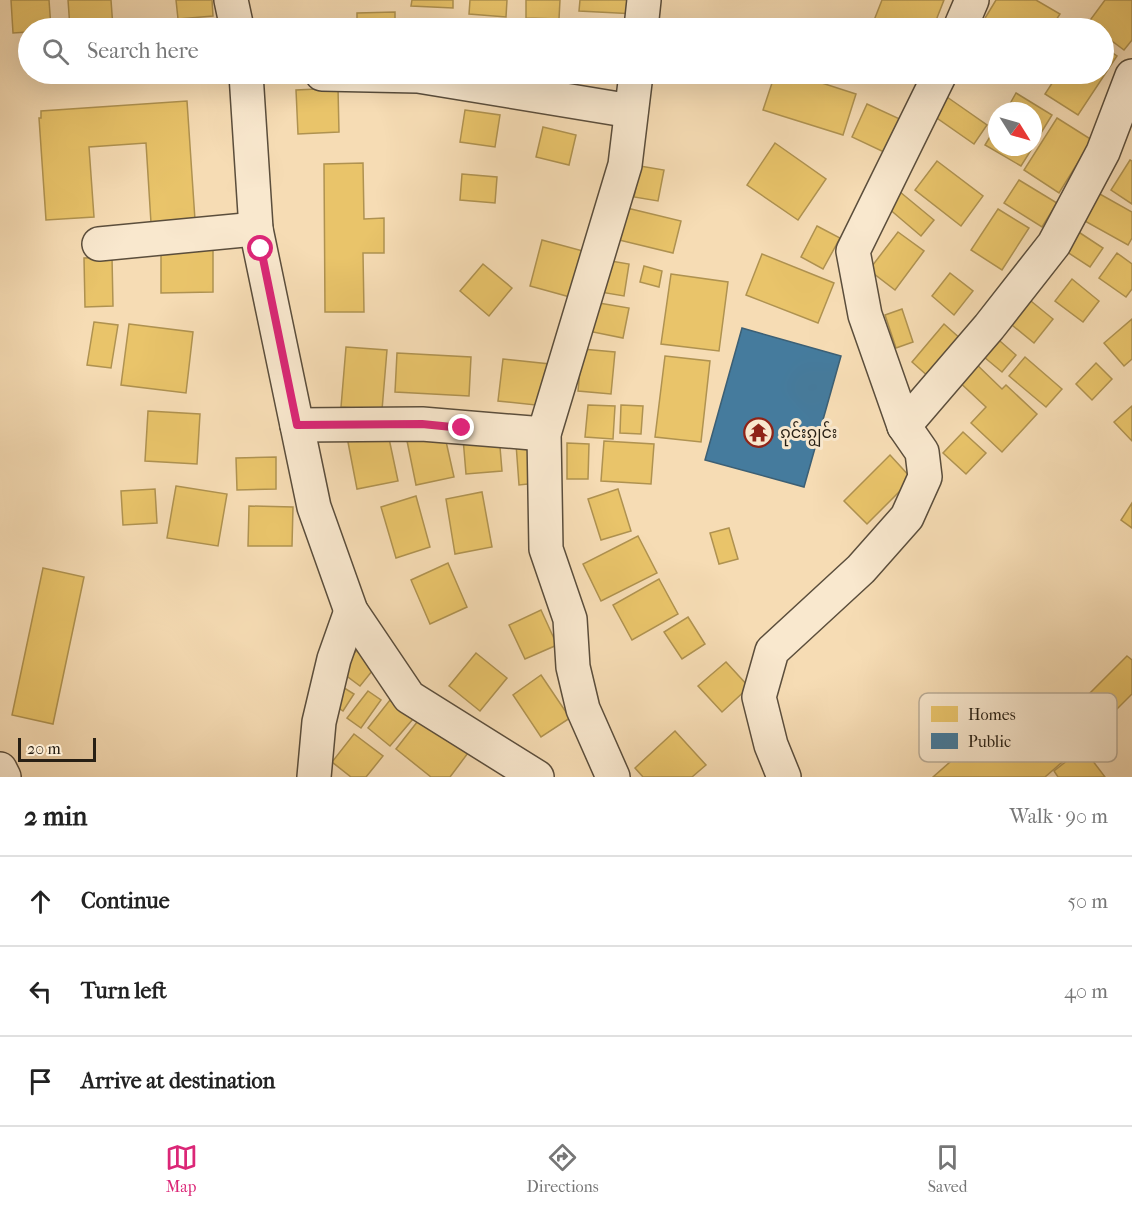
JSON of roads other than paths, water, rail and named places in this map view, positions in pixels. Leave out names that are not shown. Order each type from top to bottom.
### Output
[{"type":"street","points":[[231,0],[235,18]]},
{"type":"street","points":[[642,18],[644,0]]},
{"type":"street","points":[[964,18],[972,0]]},
{"type":"street","points":[[904,426],[989,327],[1053,244],[1102,152],[1132,76]]},
{"type":"street","points":[[247,84],[256,229],[314,507],[351,611],[410,697],[537,777]]},
{"type":"street","points":[[467,84],[631,111]]},
{"type":"street","points":[[613,777],[583,709],[573,667],[570,619],[546,549],[544,434],[625,165],[635,84]]},
{"type":"street","points":[[784,777],[771,745],[759,697],[772,651],[861,569],[907,517],[925,477],[922,452],[904,426],[865,315],[853,251],[935,84]]},
{"type":"street","points":[[99,244],[256,229]]},
{"type":"street","points":[[297,425],[422,424],[544,434]]},
{"type":"street","points":[[314,777],[319,722],[334,659],[351,611]]},
{"type":"street","points":[[0,769],[4,777]]},
{"type":"place","name":"ၵုင်းၵျွင်း","points":[[759,432]]}]
